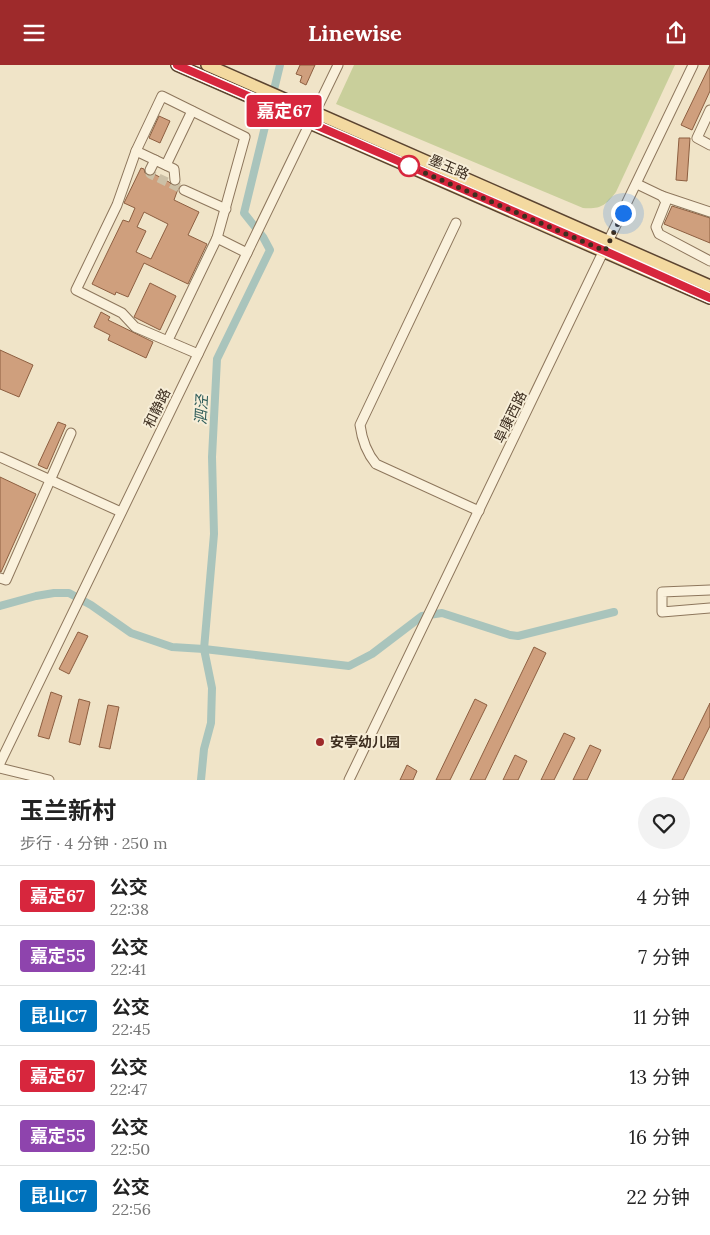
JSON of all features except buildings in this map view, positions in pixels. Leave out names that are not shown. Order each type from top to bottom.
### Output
[{"type":"main road","name":"墨玉路","points":[[177,65],[263,95]]},
{"type":"main road","name":"墨玉路","points":[[207,65],[263,95],[283,104],[316,112],[607,246],[710,298]]},
{"type":"main road","name":"墨玉路","points":[[283,104],[310,123],[607,246],[710,286]]},
{"type":"street","name":"和静路","points":[[0,763],[338,65]]},
{"type":"street","name":"阜康西路","points":[[350,780],[693,65]]},
{"type":"street","points":[[168,340],[217,238],[245,137],[162,96],[136,151],[117,205],[76,290],[122,313],[136,327],[198,354]]},
{"type":"street","points":[[710,110],[697,139],[710,145]]},
{"type":"street","points":[[166,165],[192,111]]},
{"type":"street","points":[[136,151],[174,169],[175,180]]},
{"type":"street","points":[[150,170],[155,159]]},
{"type":"street","points":[[637,184],[662,196],[710,212]]},
{"type":"street","points":[[184,190],[226,209]]},
{"type":"street","points":[[662,196],[666,202],[656,227],[659,234],[710,261]]},
{"type":"street","points":[[456,223],[360,425],[361,438],[369,456],[376,464],[480,511]]},
{"type":"street","points":[[217,238],[247,253]]},
{"type":"street","points":[[0,578],[6,580],[72,433]]},
{"type":"street","points":[[0,457],[121,512]]},
{"type":"street","points":[[710,589],[662,592],[662,612],[710,608]]},
{"type":"street","points":[[0,768],[49,780]]},
{"type":"green space","points":[[354,65],[675,65],[616,192],[602,206],[583,208],[336,104]]},
{"type":"waterway","name":"泗泾","points":[[201,780],[204,749],[211,723],[212,688],[204,649],[214,534],[212,457],[217,359],[270,250],[263,237],[244,213],[280,65]]},
{"type":"waterway","points":[[0,606],[36,596],[69,593],[91,605],[131,633],[172,647],[349,666],[372,654],[422,616],[442,613],[518,636],[614,612]]},
{"type":"tunnel","points":[[150,170],[150,174],[184,190]]},
{"type":"bus line","name":"嘉定67","points":[[177,65],[710,298]]},
{"type":"place","name":"安亭幼儿园","points":[[320,742]]},
{"type":"route","points":[[409,166],[605,251],[623,213]]}]
